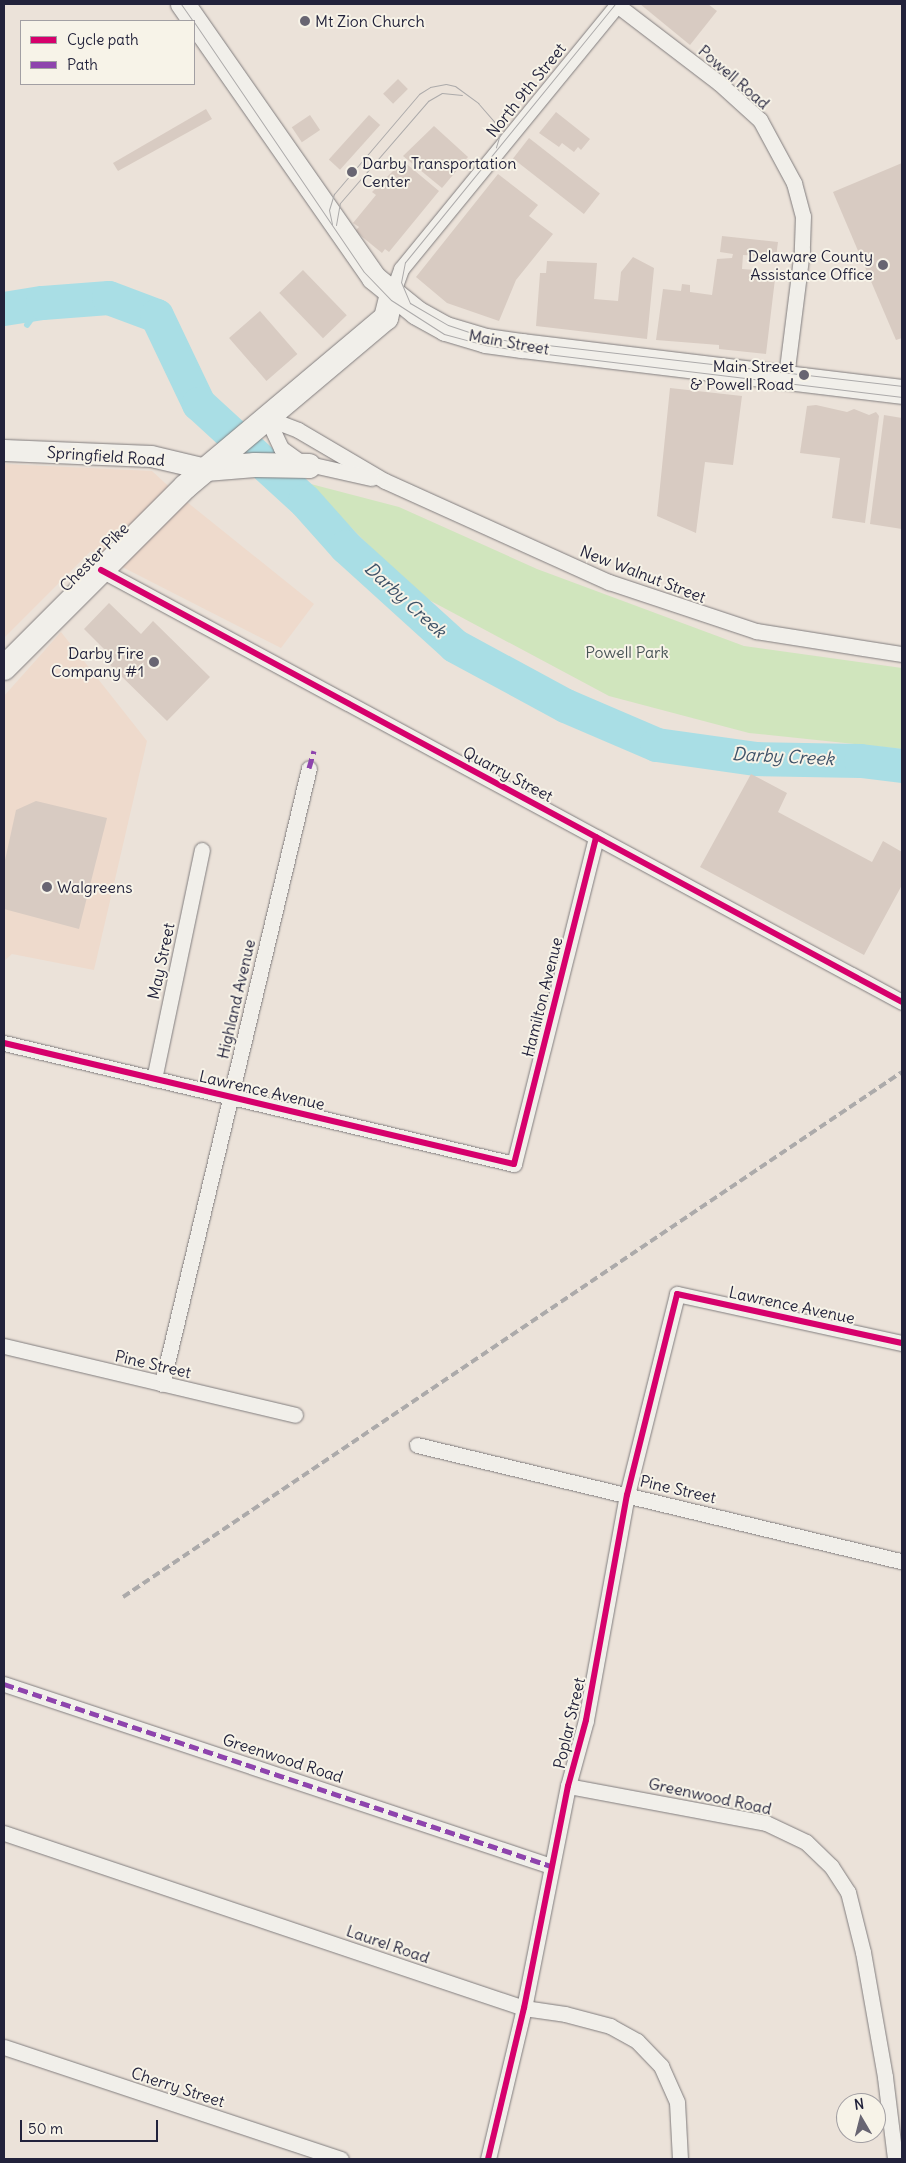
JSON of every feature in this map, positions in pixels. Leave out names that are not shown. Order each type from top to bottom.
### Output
[{"type":"main road","name":"Main Street","points":[[183,4],[194,20]]},
{"type":"main road","name":"Main Street","points":[[195,21],[337,228],[374,278],[417,313],[446,329],[486,341],[902,392]]},
{"type":"main road","name":"Chester Pike","points":[[4,668],[206,468],[386,318],[392,294]]},
{"type":"main road","points":[[206,468],[281,465],[308,466]]},
{"type":"street","name":"North 9th Street","points":[[392,294],[401,269],[618,4]]},
{"type":"street","name":"Powell Road","points":[[618,4],[719,83],[760,120],[794,183],[803,216],[802,250],[786,378]]},
{"type":"street","name":"New Walnut Street","points":[[267,418],[281,448],[308,466],[385,480]]},
{"type":"street","name":"New Walnut Street","points":[[267,418],[298,430],[385,480],[609,582],[699,615],[756,631],[902,654]]},
{"type":"street","name":"Springfield Road","points":[[4,450],[151,456],[206,468]]},
{"type":"street","name":"Quarry Street","points":[[101,570],[902,1002]]},
{"type":"street","name":"Highland Avenue","points":[[162,1384],[309,768]]},
{"type":"street","name":"Hamilton Avenue","points":[[514,1164],[596,837]]},
{"type":"street","name":"May Street","points":[[154,1078],[202,850]]},
{"type":"street","name":"Lawrence Avenue","points":[[4,1043],[514,1164]]},
{"type":"street","name":"Lawrence Avenue","points":[[677,1294],[902,1343]]},
{"type":"street","name":"Poplar Street","points":[[488,2159],[524,2008],[568,1786],[586,1720],[627,1495],[677,1294]]},
{"type":"street","name":"Pine Street","points":[[4,1346],[295,1415]]},
{"type":"street","name":"Pine Street","points":[[417,1444],[902,1561]]},
{"type":"street","name":"Greenwood Road","points":[[4,1684],[551,1866]]},
{"type":"street","name":"Greenwood Road","points":[[568,1786],[766,1823],[806,1842],[831,1866],[848,1892],[864,1952],[885,2077],[895,2159]]},
{"type":"street","name":"Laurel Road","points":[[4,1833],[524,2008],[566,2014],[610,2026],[636,2042],[661,2066],[677,2102],[680,2159]]},
{"type":"street","name":"Cherry Street","points":[[4,2047],[341,2159]]},
{"type":"shaded area","points":[[4,464],[152,471],[177,494],[314,604],[281,648],[91,551],[4,638]]},
{"type":"shaded area","points":[[61,632],[147,741],[94,970],[12,954],[4,961],[4,696]]},
{"type":"green space","name":"Powell Park","points":[[307,483],[399,507],[537,569],[744,646],[902,668],[902,749],[749,733],[609,696],[416,593]]},
{"type":"building","points":[[640,4],[708,4],[717,11],[690,45]]},
{"type":"building","points":[[398,79],[408,89],[393,104],[383,94]]},
{"type":"building","points":[[206,109],[212,119],[118,171],[113,163]]},
{"type":"building","points":[[556,112],[590,139],[581,150],[578,147],[574,152],[562,143],[559,147],[539,133]]},
{"type":"building","points":[[310,115],[320,130],[302,142],[292,127]]},
{"type":"building","points":[[369,115],[380,125],[340,170],[329,160]]},
{"type":"building","points":[[434,126],[468,157],[442,188],[403,156]]},
{"type":"building","points":[[529,138],[600,193],[584,214],[513,158]]},
{"type":"building","points":[[403,161],[439,191],[389,252],[385,249],[382,253],[355,231],[359,227],[353,223],[376,195],[372,192]]},
{"type":"building","name":"Delaware County Assistance Office","points":[[902,163],[902,338],[896,340],[833,192]]},
{"type":"building","points":[[498,174],[538,205],[529,216],[553,234],[516,280],[499,321],[447,303],[416,277]]},
{"type":"building","points":[[722,236],[778,242],[776,257],[743,255],[742,269],[755,270],[755,277],[775,279],[766,354],[719,349],[719,345],[656,340],[663,289],[681,291],[682,284],[690,285],[690,292],[712,295],[717,259],[732,258],[733,254],[720,252]]},
{"type":"building","points":[[633,257],[654,268],[647,339],[536,326],[540,273],[546,273],[547,261],[597,263],[594,299],[618,301],[621,272]]},
{"type":"building","points":[[303,270],[347,315],[323,338],[279,293]]},
{"type":"building","points":[[260,311],[297,354],[266,381],[229,338]]},
{"type":"building","points":[[670,388],[742,396],[733,465],[705,462],[696,533],[657,516]]},
{"type":"building","points":[[816,405],[847,412],[854,409],[869,415],[876,412],[879,416],[865,523],[832,518],[840,458],[800,453],[807,406]]},
{"type":"building","points":[[884,415],[902,418],[902,529],[870,524]]},
{"type":"building","name":"Darby Fire Company #1","points":[[109,603],[141,634],[153,621],[210,677],[167,721],[110,665],[115,660],[84,629]]},
{"type":"building","points":[[751,774],[787,793],[778,812],[872,862],[883,841],[902,852],[902,885],[864,955],[700,867]]},
{"type":"building","name":"Walgreens","points":[[36,801],[107,818],[79,929],[4,909],[4,865],[16,810]]},
{"type":"waterway","name":"Darby Creek","points":[[4,309],[43,303],[109,298],[157,316],[199,404],[305,501],[346,547],[455,646],[566,706],[657,745],[755,759],[861,761],[902,766]]},
{"type":"waterway","points":[[27,325],[43,303]]},
{"type":"tram line","points":[[181,4],[192,20]]},
{"type":"tram line","points":[[615,4],[405,262],[401,282],[410,303],[448,325],[487,338],[902,386]]},
{"type":"tram line","points":[[195,23],[364,272],[391,300],[444,334],[485,345],[522,351],[902,397]]},
{"type":"tram line","points":[[332,224],[329,210],[334,194],[419,94],[430,87],[446,84],[455,86],[478,103],[497,125],[500,134],[496,147]]},
{"type":"tram line","points":[[336,225],[340,203],[428,101],[442,93],[462,95]]},
{"type":"railway","points":[[123,1597],[902,1072]]},
{"type":"marked path","points":[[309,768],[314,751]]},
{"type":"marked path","points":[[4,1684],[551,1866]]},
{"type":"cycle path","points":[[101,570],[902,1002]]},
{"type":"cycle path","points":[[4,1043],[514,1164],[596,837]]},
{"type":"cycle path","points":[[488,2159],[524,2008],[568,1786],[586,1720],[627,1495],[677,1294],[902,1343]]},
{"type":"place","name":"Mt Zion Church","points":[[305,21]]},
{"type":"place","name":"Darby Transportation Center","points":[[352,172]]},
{"type":"place","name":"Delaware County Assistance Office","points":[[883,265]]},
{"type":"place","name":"Main Street & Powell Road","points":[[804,375]]},
{"type":"place","name":"Darby Fire Company #1","points":[[154,662]]},
{"type":"place","name":"Walgreens","points":[[47,887]]}]
